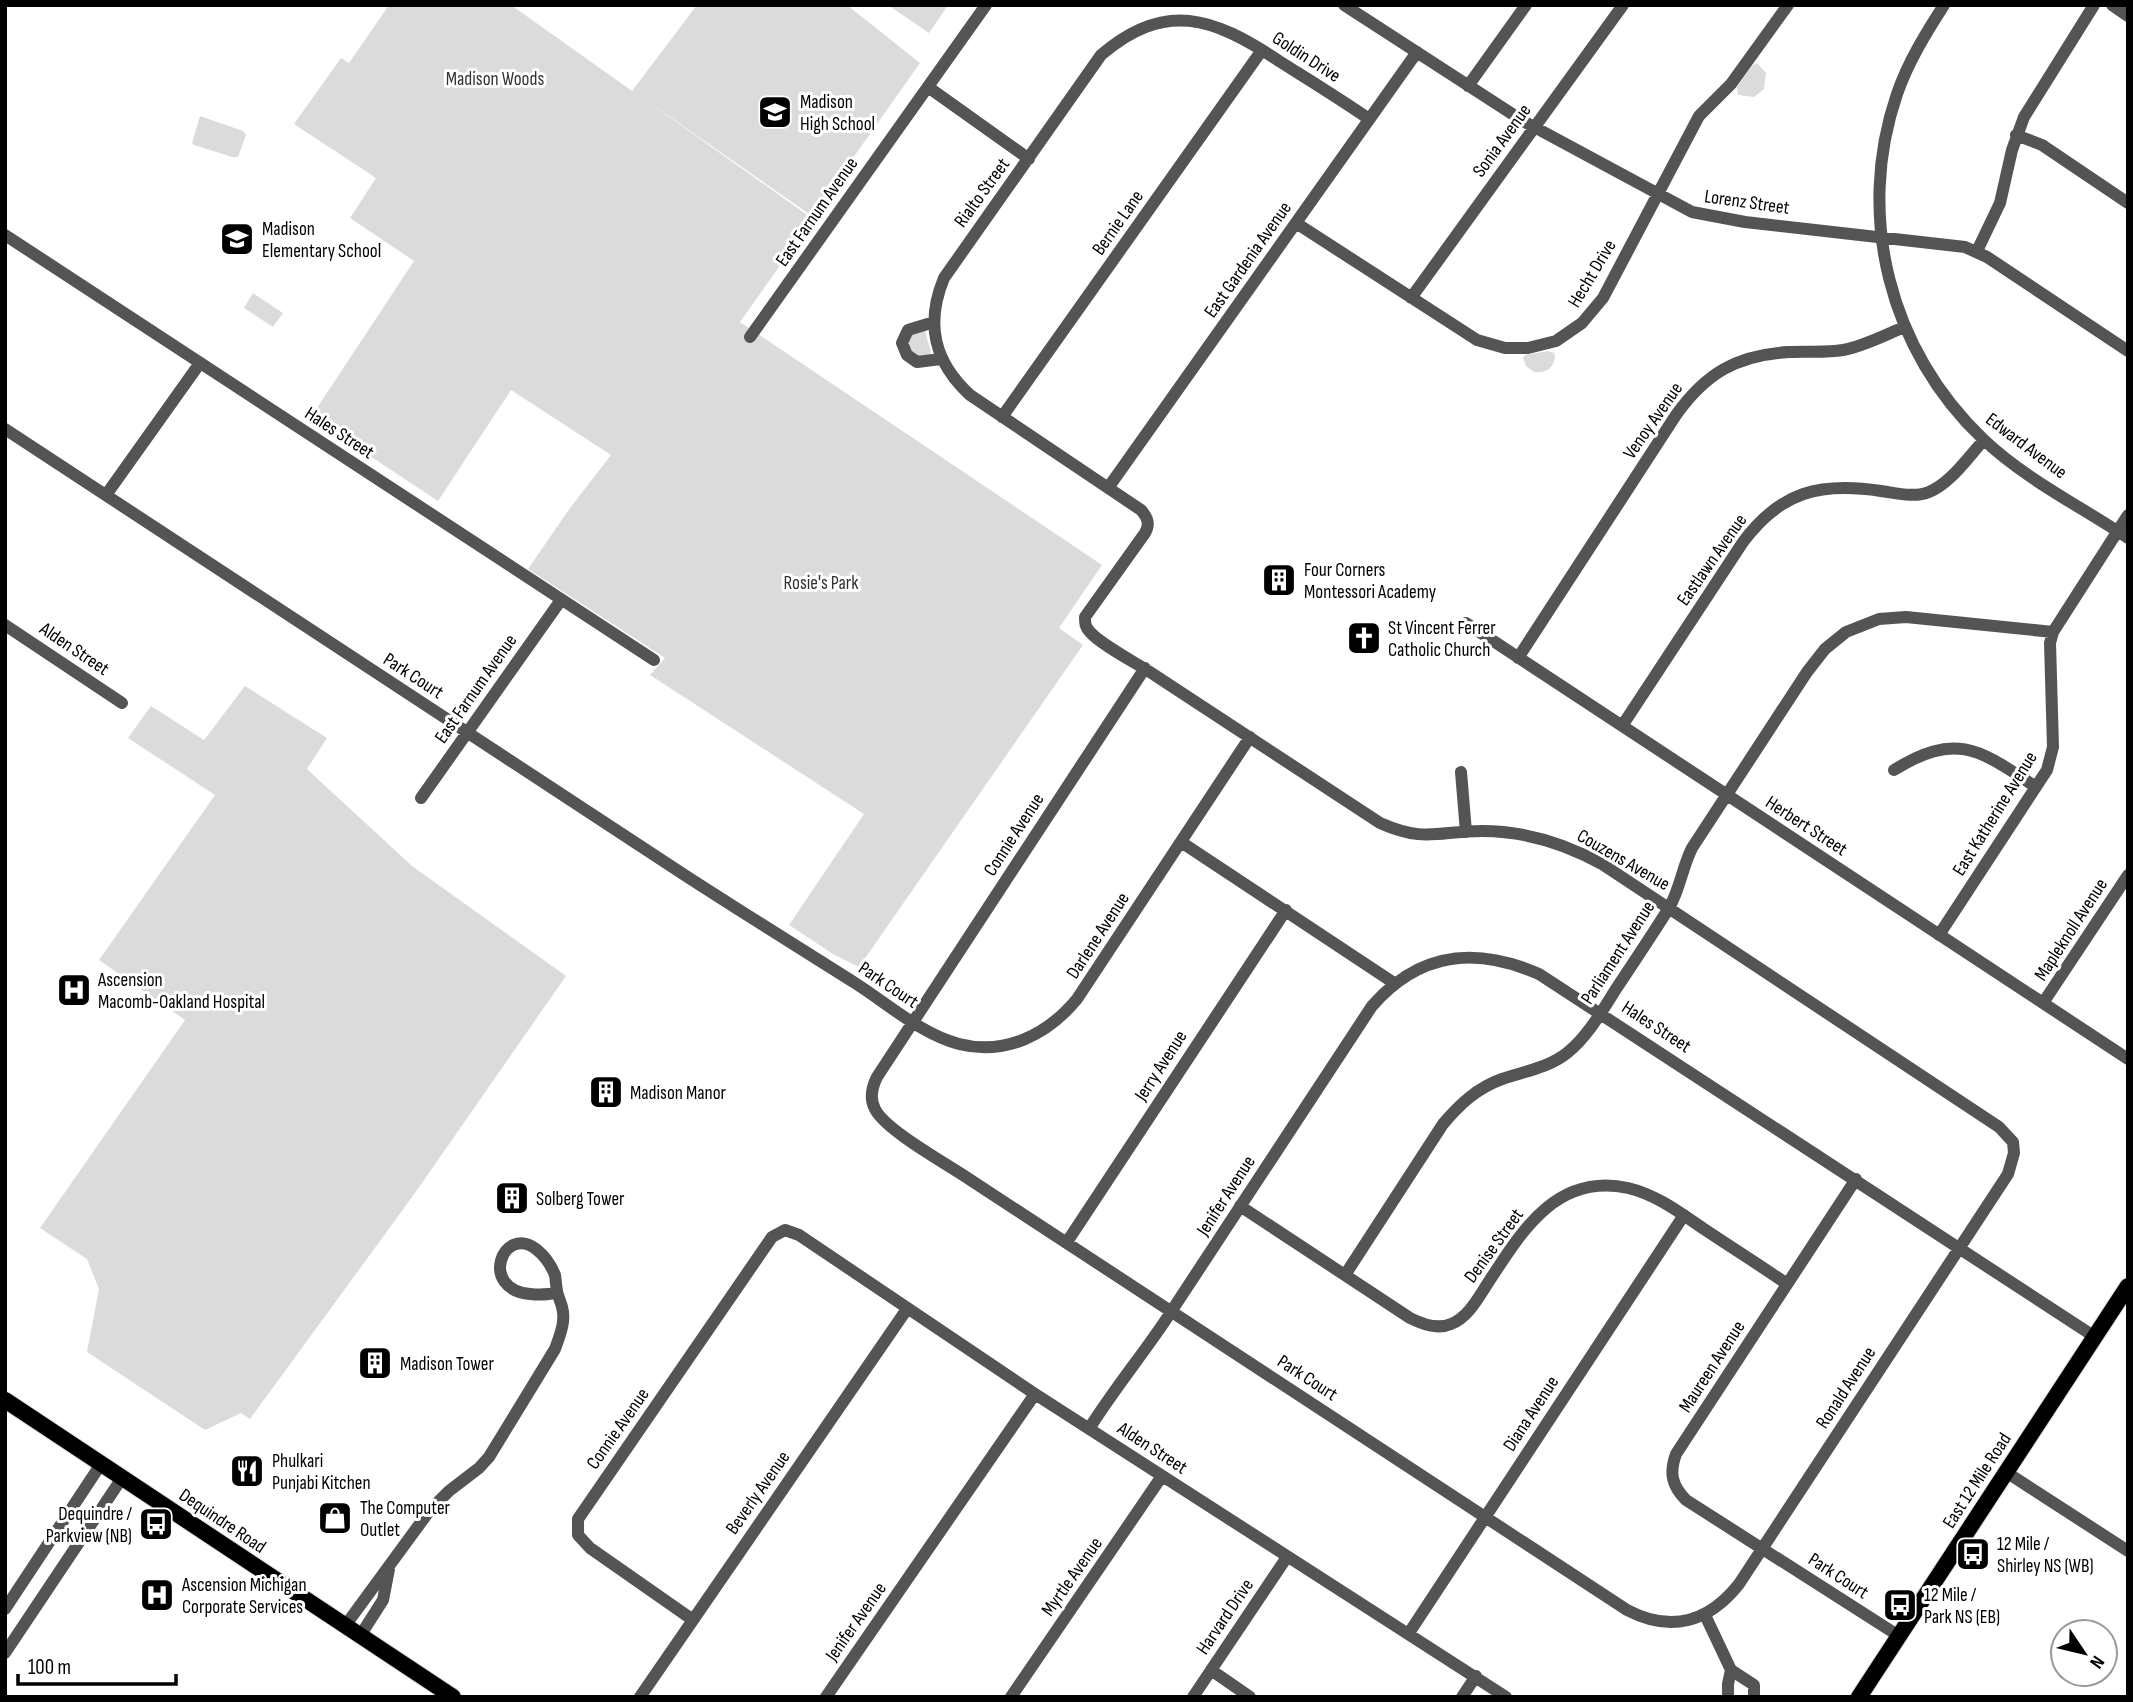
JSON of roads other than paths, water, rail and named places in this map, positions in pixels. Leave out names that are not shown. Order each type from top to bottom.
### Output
[{"type":"main road","name":"East 12 Mile Road","points":[[1859,1697],[2128,1286]]},
{"type":"main road","name":"Dequindre Road","points":[[5,1400],[453,1697]]},
{"type":"street","name":"East Farnum Avenue","points":[[750,337],[986,5]]},
{"type":"street","name":"Lorenz Street","points":[[1344,5],[1534,128],[1692,212],[1705,216],[1955,244],[1976,251],[2128,351]]},
{"type":"street","points":[[1468,86],[1526,5]]},
{"type":"street","name":"Sonia Avenue","points":[[1411,298],[1623,5]]},
{"type":"street","name":"Hecht Drive","points":[[1296,223],[1464,332],[1489,344],[1517,349],[1556,341],[1595,310],[1699,116],[1731,84],[1788,5]]},
{"type":"street","name":"Edward Avenue","points":[[1944,5],[1905,73],[1888,123],[1880,171],[1881,236],[1891,288],[1904,327],[1946,398],[1984,440],[2020,468],[2122,534]]},
{"type":"street","points":[[1976,251],[2000,203],[2016,135],[2035,97],[2094,5]]},
{"type":"street","points":[[2112,5],[2128,16]]},
{"type":"street","name":"Goldin Drive","points":[[1029,159],[1101,55],[1125,31],[1144,16],[1183,10],[1212,20],[1369,119]]},
{"type":"street","name":"Bernie Lane","points":[[1002,417],[1262,50]]},
{"type":"street","name":"East Gardenia Avenue","points":[[1108,488],[1417,52]]},
{"type":"street","name":"Rialto Street","points":[[928,87],[1029,159],[944,278],[937,295],[934,322],[941,359],[948,372],[962,387],[1141,510],[1149,523],[1145,533],[1089,610],[1086,626]]},
{"type":"street","points":[[2016,135],[2042,145],[2128,203]]},
{"type":"street","name":"Hales Street","points":[[5,235],[654,660]]},
{"type":"street","points":[[934,322],[908,330],[902,343],[903,349],[917,362],[941,359]]},
{"type":"street","name":"Venoy Avenue","points":[[1518,658],[1676,415],[1697,388],[1711,376],[1751,357],[1788,352],[1844,350],[1904,327]]},
{"type":"street","points":[[106,495],[200,363]]},
{"type":"street","name":"Park Court","points":[[5,429],[775,935],[914,1021],[873,1086],[872,1102],[880,1117],[925,1150],[1639,1616],[1652,1620],[1681,1622],[1705,1615],[1730,1596],[1764,1548],[1899,1636]]},
{"type":"street","name":"Eastlawn Avenue","points":[[1622,726],[1743,542],[1767,515],[1789,499],[1823,488],[1843,486],[1910,495],[1928,493],[1950,477],[1984,440]]},
{"type":"street","name":"East Katherine Avenue","points":[[1939,935],[2047,770],[2053,747],[2050,643],[2053,632],[2122,534],[2128,515]]},
{"type":"street","name":"East Farnum Avenue","points":[[421,798],[561,600]]},
{"type":"street","name":"Parliament Avenue","points":[[1345,1275],[1443,1125],[1457,1108],[1487,1086],[1545,1066],[1566,1054],[1585,1035],[1669,908],[1692,848],[1816,659],[1836,639],[1857,626],[1879,619],[1906,617],[2053,632]]},
{"type":"street","name":"Herbert Street","points":[[1466,624],[2128,1059]]},
{"type":"street","name":"Alden Street","points":[[5,625],[122,703]]},
{"type":"street","name":"Couzens Avenue","points":[[1086,626],[1094,636],[1380,823],[1396,830],[1427,836],[1466,832],[1518,833],[1561,844],[1602,864],[2006,1133],[2012,1142],[2012,1164],[1960,1248]]},
{"type":"street","name":"Connie Avenue","points":[[914,1021],[1145,668]]},
{"type":"street","name":"Darlene Avenue","points":[[914,1021],[941,1038],[978,1047],[1021,1042],[1056,1022],[1077,999],[1250,737]]},
{"type":"street","points":[[1894,770],[1923,753],[1959,748],[1984,755],[2036,788]]},
{"type":"street","points":[[1461,772],[1466,832]]},
{"type":"street","points":[[1181,842],[1394,983]]},
{"type":"street","name":"Mapleknoll Avenue","points":[[2043,1003],[2128,875]]},
{"type":"street","name":"Jerry Avenue","points":[[1067,1242],[1286,910]]},
{"type":"street","name":"Hales Street","points":[[1394,983],[1439,960],[1456,957],[1490,957],[1508,961],[1539,974],[2095,1337]]},
{"type":"street","name":"Jenifer Avenue","points":[[1089,1429],[1172,1311],[1360,1023],[1394,983]]},
{"type":"street","name":"Maureen Avenue","points":[[1764,1548],[1686,1500],[1674,1485],[1672,1467],[1675,1454],[1856,1180]]},
{"type":"street","name":"Denise Street","points":[[1240,1206],[1420,1323],[1440,1326],[1450,1325],[1470,1310],[1534,1218],[1546,1207],[1573,1192],[1591,1187],[1626,1188],[1643,1192],[1684,1215],[1787,1284]]},
{"type":"street","name":"Diana Avenue","points":[[1409,1633],[1684,1215]]},
{"type":"street","name":"Alden Street","points":[[780,1231],[791,1231],[799,1235],[1035,1394],[1506,1697]]},
{"type":"street","name":"Connie Avenue","points":[[693,1620],[590,1548],[582,1541],[577,1526],[585,1508],[772,1237],[780,1231]]},
{"type":"street","points":[[345,1626],[439,1500],[489,1457],[550,1359],[563,1321],[563,1310],[552,1269],[545,1257],[532,1246],[514,1245],[504,1252],[499,1268],[503,1282],[509,1287],[518,1293],[549,1295],[557,1292]]},
{"type":"street","name":"Ronald Avenue","points":[[1764,1548],[1960,1248]]},
{"type":"street","name":"Beverly Avenue","points":[[639,1697],[907,1309]]},
{"type":"street","name":"Jenifer Avenue","points":[[826,1697],[1035,1394]]},
{"type":"street","points":[[5,1609],[101,1464]]},
{"type":"street","points":[[2007,1472],[2128,1551]]},
{"type":"street","name":"Myrtle Avenue","points":[[1011,1697],[1162,1476]]},
{"type":"street","points":[[5,1653],[122,1478]]},
{"type":"street","name":"Harvard Drive","points":[[1193,1697],[1287,1557]]},
{"type":"street","points":[[360,1636],[383,1600],[390,1566]]},
{"type":"street","points":[[1705,1615],[1731,1670],[1754,1685],[1754,1697]]},
{"type":"street","points":[[1211,1670],[1250,1697]]},
{"type":"street","points":[[1728,1697],[1731,1670]]},
{"type":"street","points":[[1462,1697],[1476,1676]]},
{"type":"place","name":"Madison High School","points":[[775,112]]},
{"type":"place","name":"Madison Elementary School","points":[[237,239]]},
{"type":"place","name":"Four Corners Montessori Academy","points":[[1279,580]]},
{"type":"place","name":"St Vincent Ferrer Catholic Church","points":[[1364,638]]},
{"type":"place","name":"Ascension Macomb-Oakland Hospital","points":[[74,990]]},
{"type":"place","name":"Madison Manor","points":[[606,1092]]},
{"type":"place","name":"Solberg Tower","points":[[512,1198]]},
{"type":"place","name":"Madison Tower","points":[[375,1363]]},
{"type":"place","name":"Phulkari Punjabi Kitchen","points":[[247,1471]]},
{"type":"place","name":"The Computer Outlet","points":[[335,1518]]},
{"type":"place","name":"Dequindre / Parkview (NB)","points":[[156,1524]]},
{"type":"place","name":"12 Mile / Shirley NS (WB)","points":[[1973,1554]]},
{"type":"place","name":"Ascension Michigan Corporate Services","points":[[157,1595]]},
{"type":"place","name":"12 Mile / Park NS (EB)","points":[[1900,1605]]},
{"type":"park label","name":"Madison Woods","points":[[495,78]]},
{"type":"park label","name":"Rosie's Park","points":[[821,582]]}]
